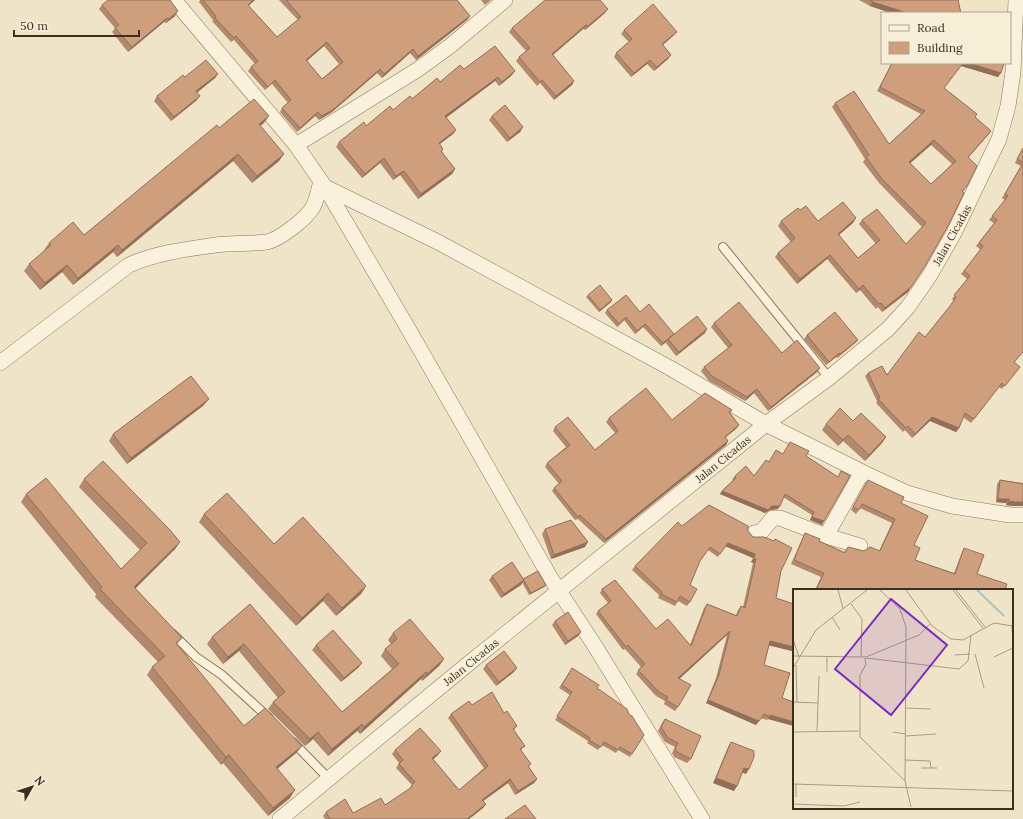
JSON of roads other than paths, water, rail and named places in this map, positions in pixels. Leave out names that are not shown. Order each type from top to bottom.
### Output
[{"type":"street","points":[[174,0],[296,145],[323,184],[405,323],[492,479],[559,591],[702,819]]},
{"type":"street","points":[[296,145],[417,70],[450,46],[505,0]]},
{"type":"street","name":"Jalan Cicadas","points":[[280,819],[766,424],[829,378],[888,329],[908,307],[930,275],[954,233],[978,186],[999,139],[1008,106],[1013,72],[1016,0]]},
{"type":"street","points":[[0,363],[129,265],[152,257],[190,249],[214,245],[268,242],[279,237],[301,220],[312,208],[323,184]]},
{"type":"street","points":[[323,184],[438,242],[670,368],[766,424],[862,472],[907,492],[952,506],[1010,515],[1023,515]]},
{"type":"street","points":[[826,536],[862,472]]},
{"type":"street","points":[[754,533],[761,532],[773,518],[780,518],[826,536],[860,546]]},
{"type":"lane","points":[[723,247],[829,378]]},
{"type":"lane","points":[[166,626],[196,657],[222,675],[252,700],[274,723]]},
{"type":"lane","points":[[285,734],[329,779]]}]
